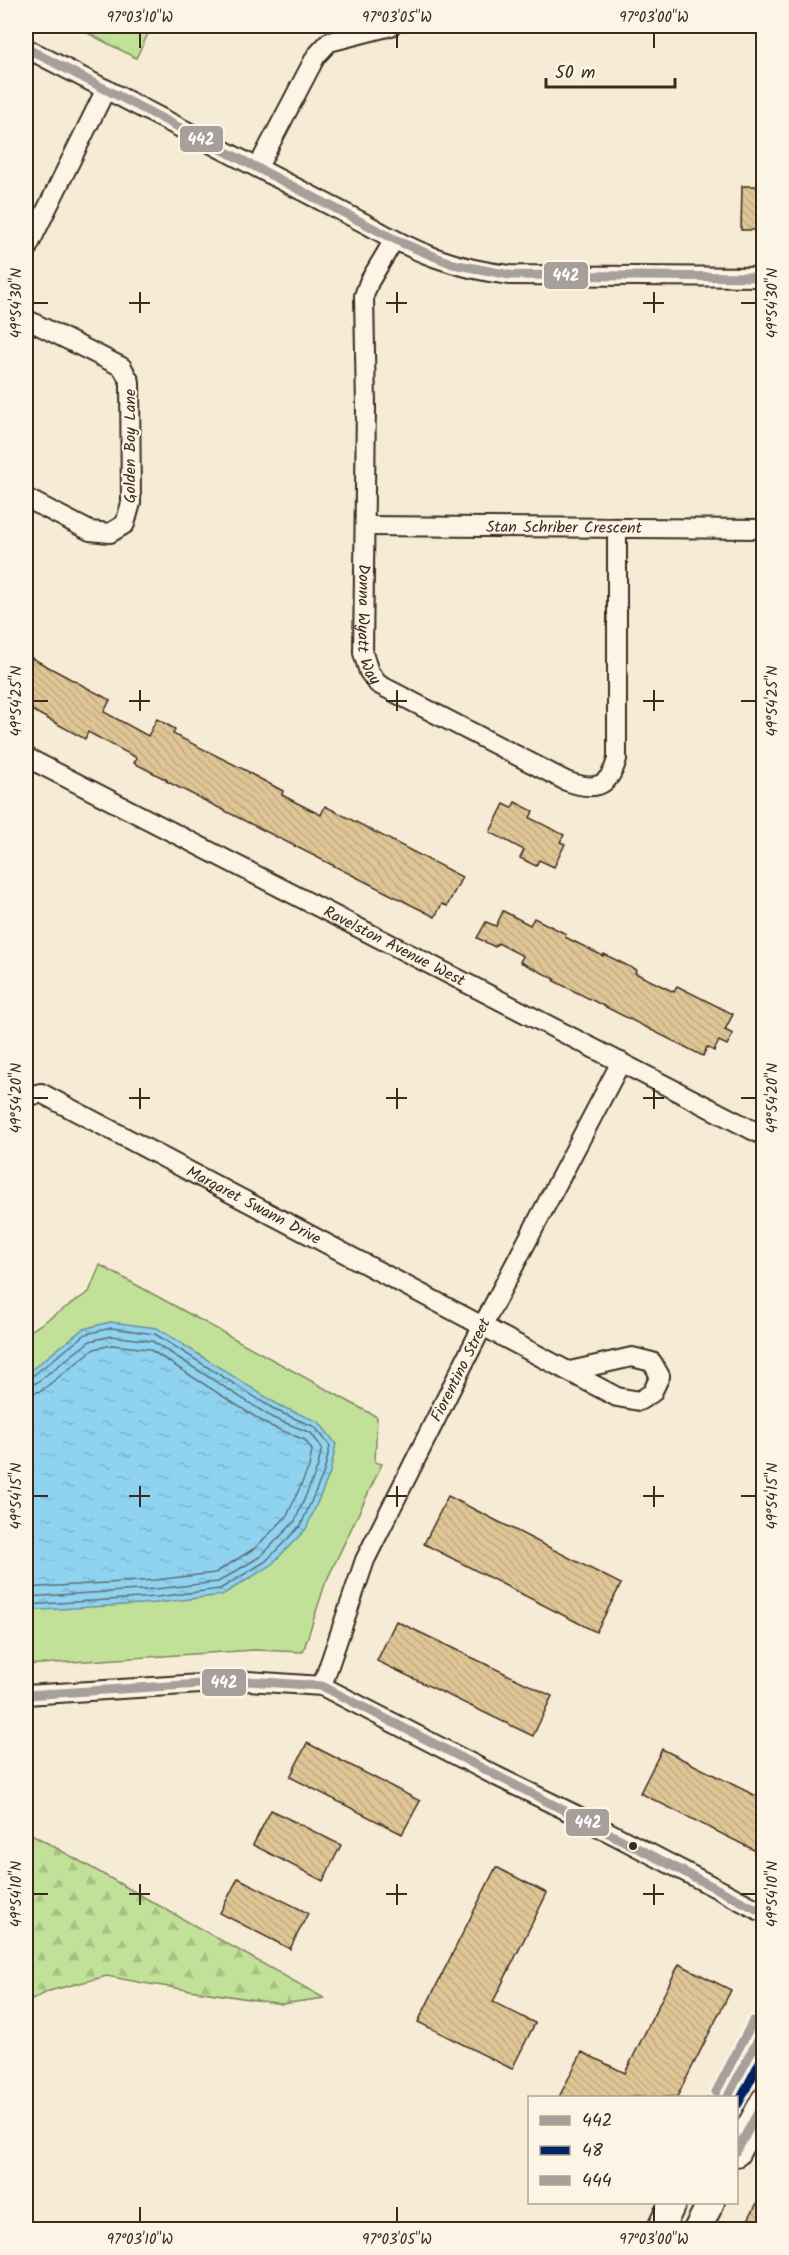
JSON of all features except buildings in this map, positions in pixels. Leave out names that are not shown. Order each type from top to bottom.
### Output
[{"type":"street","points":[[258,167],[316,56],[322,49],[329,42],[391,26]]},
{"type":"street","points":[[26,48],[258,167],[394,240],[445,262],[476,271],[510,275],[764,277]]},
{"type":"street","points":[[26,251],[106,89]]},
{"type":"street","name":"Donna Wyatt Way","points":[[394,240],[369,282],[364,296],[366,526],[363,653],[369,672],[378,684],[566,781],[582,787],[600,786],[613,775],[617,759],[617,528]]},
{"type":"street","name":"Golden Boy Lane","points":[[26,319],[123,367],[130,382],[131,503],[125,524],[110,533],[90,531],[26,498]]},
{"type":"street","name":"Stan Schriber Crescent","points":[[366,526],[764,529]]},
{"type":"street","name":"Ravelston Avenue West","points":[[26,757],[764,1136]]},
{"type":"street","name":"Fiorentino Street","points":[[322,1686],[365,1560],[483,1325],[621,1062]]},
{"type":"street","name":"Margaret Swann Drive","points":[[26,1097],[41,1094],[570,1371]]},
{"type":"street","points":[[26,1695],[249,1681],[322,1686],[764,1913]]},
{"type":"street","points":[[729,2096],[764,2027]]},
{"type":"street","points":[[738,2149],[764,2101]]},
{"type":"street","points":[[660,2229],[672,2204]]},
{"type":"street","points":[[697,2229],[710,2204]]},
{"type":"green space","points":[[74,26],[152,26],[136,58]]},
{"type":"green space","points":[[100,1265],[377,1417],[375,1462],[382,1464],[325,1584],[303,1652],[254,1650],[26,1665],[26,1334],[89,1292]]},
{"type":"green space","points":[[26,1831],[324,1998],[282,2004],[107,1976],[49,1991],[26,2003]]},
{"type":"water","points":[[110,1322],[157,1328],[280,1406],[319,1422],[336,1444],[330,1473],[306,1529],[270,1566],[222,1595],[157,1603],[26,1611],[26,1374],[83,1329]]},
{"type":"transit line","name":"442","points":[[26,48],[402,243],[453,264],[510,275],[764,277]]},
{"type":"transit line","name":"442","points":[[26,1695],[248,1681],[322,1686],[764,1913]]},
{"type":"transit line","name":"444","points":[[716,2092],[753,2021]]},
{"type":"transit line","name":"442","points":[[728,2096],[764,2028]]},
{"type":"transit line","name":"48","points":[[738,2104],[764,2054]]},
{"type":"transit line","name":"442","points":[[738,2148],[764,2102]]}]
